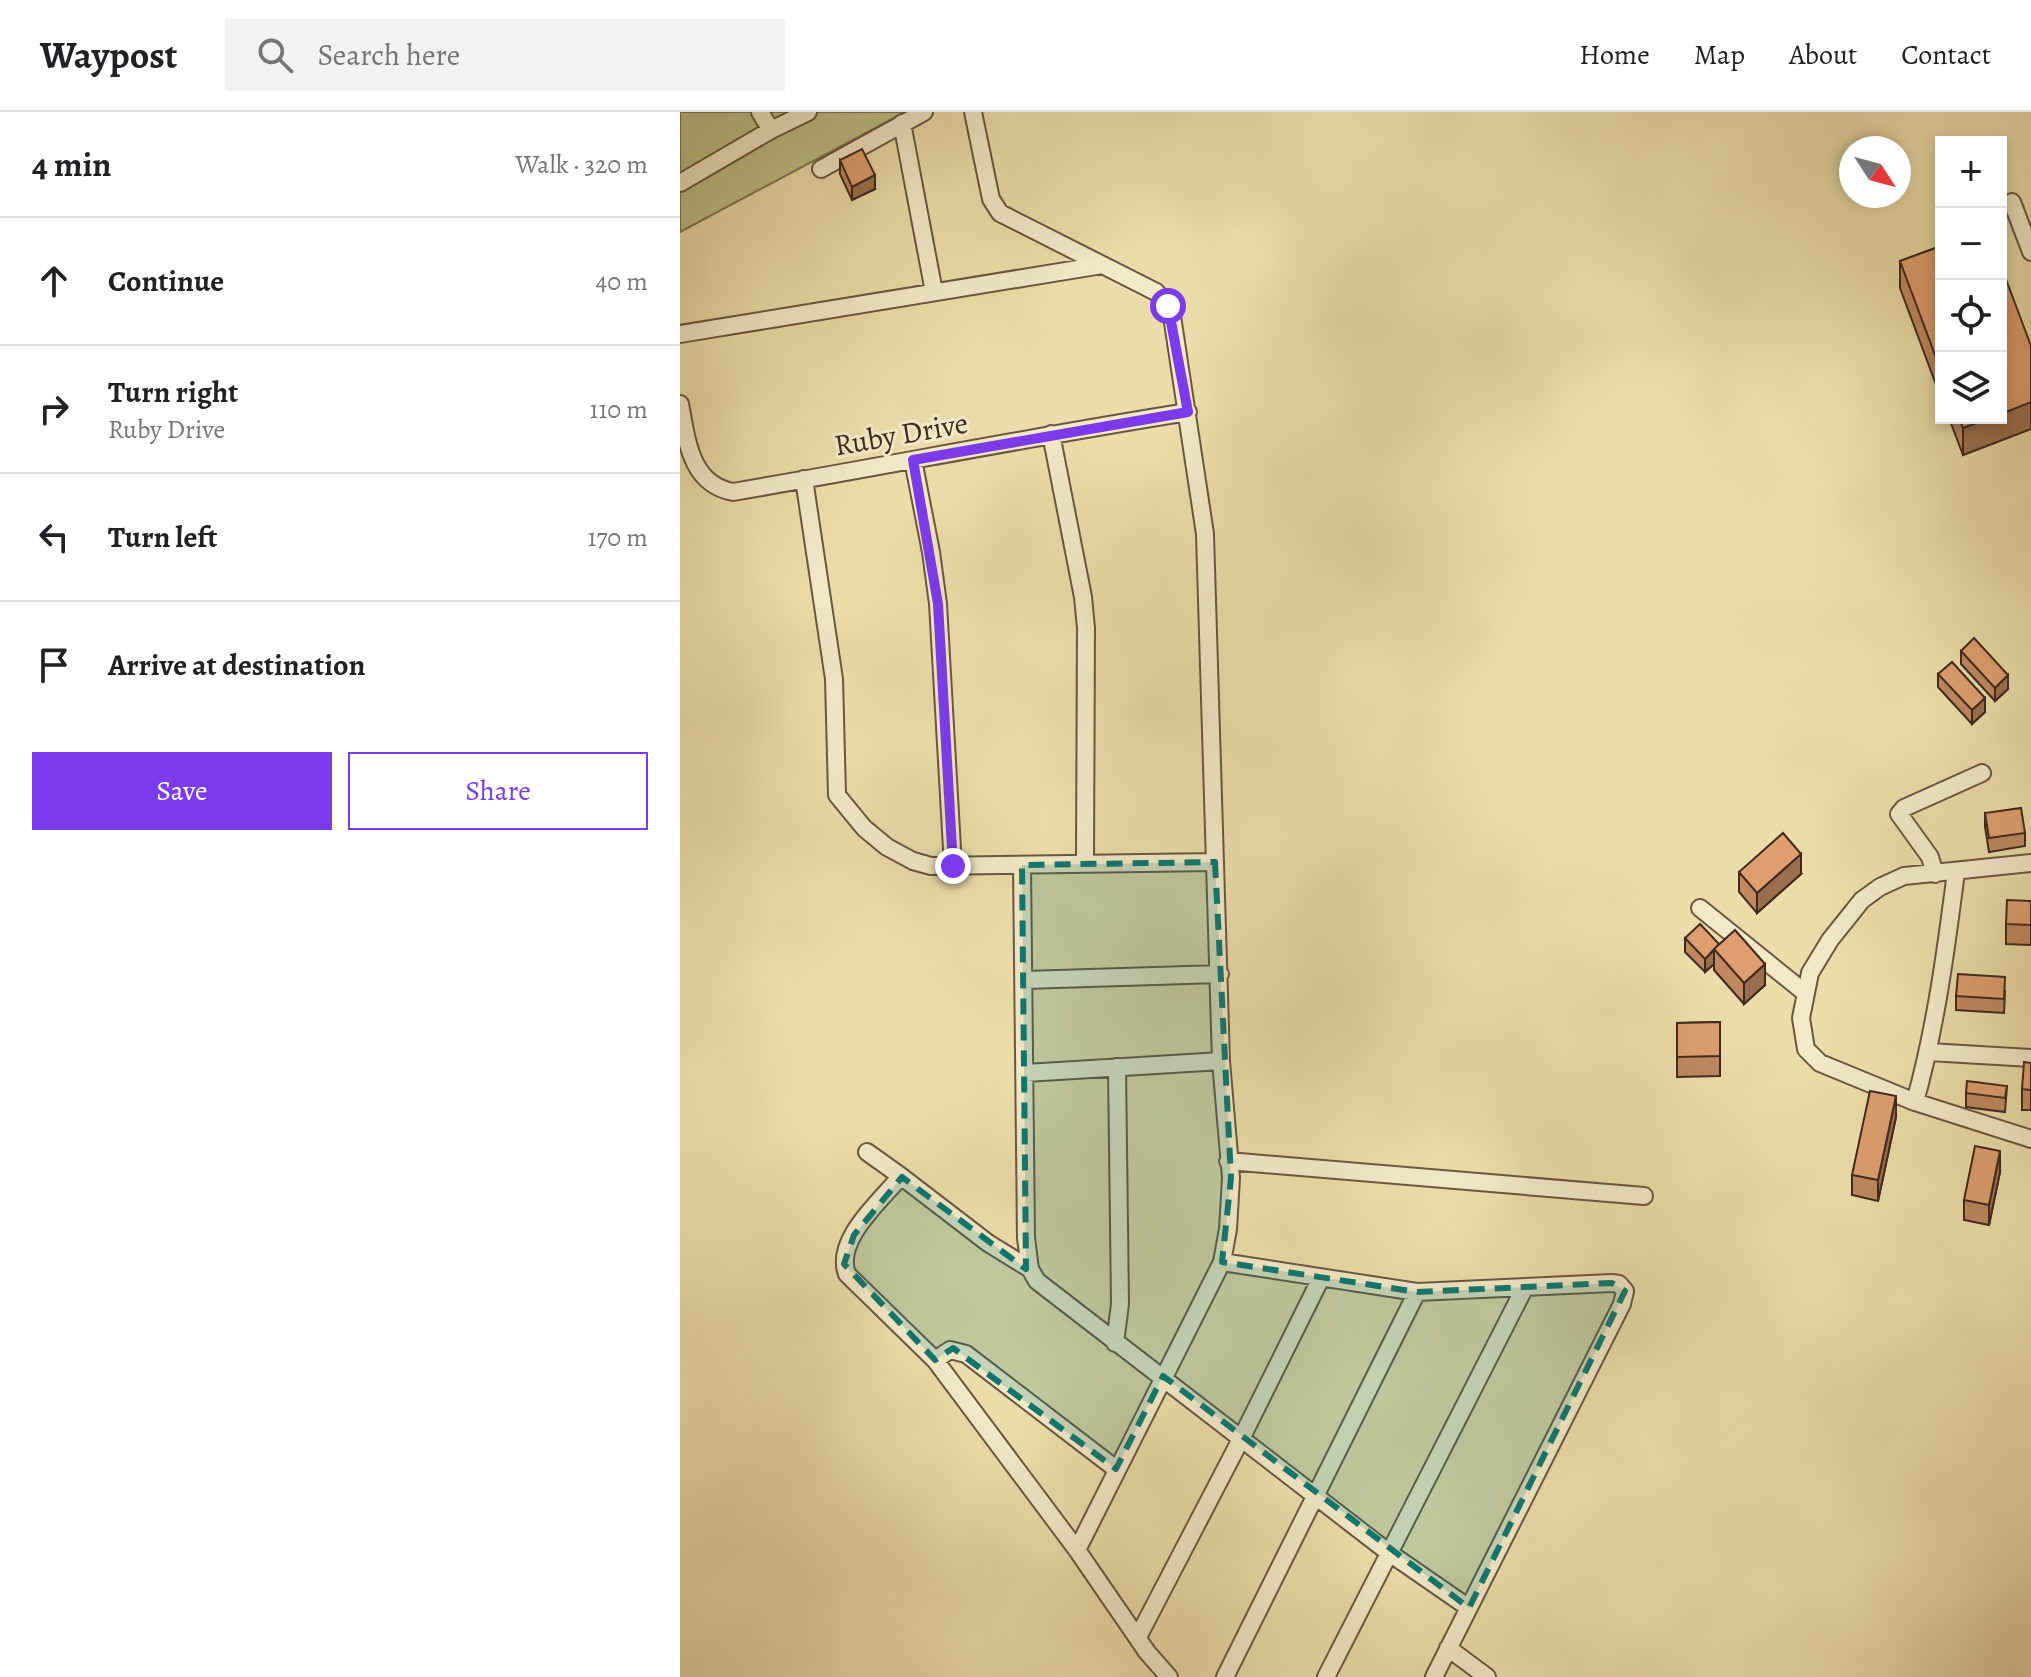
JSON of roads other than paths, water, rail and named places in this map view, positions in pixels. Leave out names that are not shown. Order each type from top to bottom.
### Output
[{"type":"street","points":[[760,112],[771,130]]},
{"type":"street","points":[[680,183],[808,112]]},
{"type":"street","points":[[821,169],[924,112]]},
{"type":"street","points":[[973,112],[991,199],[1000,213],[1156,292],[1168,306],[1188,412],[1205,534],[1221,1061],[1231,1178],[1228,1229],[1222,1262],[1077,1550]]},
{"type":"street","points":[[902,123],[934,292]]},
{"type":"street","points":[[2012,202],[2031,252]]},
{"type":"street","points":[[680,334],[1102,265]]},
{"type":"street","name":"Ruby Drive","points":[[680,404],[691,458],[696,468],[716,487],[733,492],[1188,412]]},
{"type":"street","points":[[1051,434],[1083,597],[1086,628],[1085,862]]},
{"type":"street","points":[[913,460],[938,604],[953,866]]},
{"type":"street","points":[[804,479],[834,679],[837,795],[864,828],[887,847],[913,861],[931,866],[1215,862]]},
{"type":"street","points":[[1935,874],[1930,857],[1899,814],[1904,808],[1982,773]]},
{"type":"street","points":[[2031,863],[1904,876],[1880,887],[1862,900],[1830,940],[1810,973],[1801,1018],[1806,1049],[1812,1058],[1915,1102],[2031,1139]]},
{"type":"street","points":[[1022,865],[1026,1238],[1030,1269],[1037,1281],[1388,1552],[1469,1608]]},
{"type":"street","points":[[1915,1102],[1929,1052],[1941,987],[1956,872]]},
{"type":"street","points":[[1700,908],[1804,992]]},
{"type":"street","points":[[1024,980],[1220,974]]},
{"type":"street","points":[[1929,1052],[2031,1058]]},
{"type":"street","points":[[1026,1073],[1221,1061]]},
{"type":"street","points":[[1115,1343],[1120,1304],[1117,1067]]},
{"type":"street","points":[[867,1152],[988,1243],[1030,1269]]},
{"type":"street","points":[[1228,1161],[1644,1196]]},
{"type":"street","points":[[902,1177],[870,1211],[854,1235],[844,1264],[847,1274],[935,1360],[1077,1550],[1154,1661],[1169,1677]]},
{"type":"street","points":[[1222,1262],[1417,1292],[1612,1283],[1619,1284],[1625,1291],[1625,1297],[1434,1677]]},
{"type":"street","points":[[1138,1637],[1321,1278]]},
{"type":"street","points":[[1326,1677],[1524,1289]]},
{"type":"street","points":[[1225,1677],[1417,1292]]},
{"type":"street","points":[[935,1360],[950,1350],[966,1354],[1116,1469]]},
{"type":"street","points":[[1448,1648],[1487,1677]]}]
